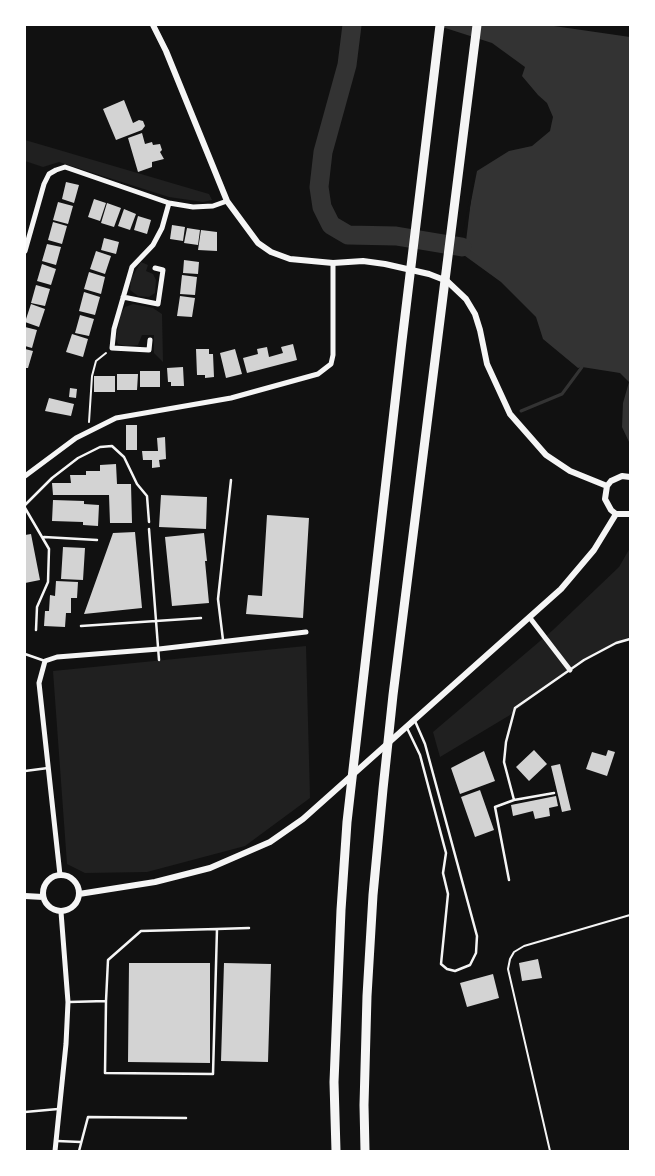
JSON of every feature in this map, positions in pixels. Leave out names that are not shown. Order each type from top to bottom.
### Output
[{"type":"highway","points":[[336,1151],[334,1082],[341,910],[347,822],[440,25]]},
{"type":"highway","points":[[365,1151],[364,1104],[367,996],[373,895],[394,695],[477,25]]},
{"type":"street","points":[[153,25],[166,51],[227,201],[258,243],[271,252],[290,259],[333,263],[363,262],[385,264],[422,272],[446,281],[466,300],[475,314],[486,364],[510,414],[546,454],[570,471],[607,486]]},
{"type":"street","points":[[25,251],[44,184],[49,174],[65,167],[169,203],[194,207],[213,206],[227,201]]},
{"type":"street","points":[[150,340],[150,350],[112,348],[114,329],[132,267],[153,245],[162,228],[169,203]]},
{"type":"street","points":[[25,476],[76,438],[116,418],[230,398],[318,374],[331,364],[333,355],[333,263]]},
{"type":"street","points":[[123,297],[158,304],[163,270],[155,268]]},
{"type":"street","points":[[630,477],[622,476],[616,478],[607,486],[605,499],[607,505],[616,514],[630,514]]},
{"type":"street","points":[[79,894],[155,882],[183,876],[218,865],[270,842],[303,819],[561,589],[594,550],[616,514]]},
{"type":"street","points":[[530,618],[570,670]]},
{"type":"street","points":[[60,875],[40,683],[45,661],[57,657],[159,649],[306,632]]},
{"type":"street","points":[[60,875],[75,881],[79,894],[75,905],[61,912],[48,906],[43,897],[46,882],[50,878],[60,875]]},
{"type":"street","points":[[25,896],[43,897]]},
{"type":"street","points":[[54,1151],[60,1109],[68,1002],[61,912]]},
{"type":"lane","points":[[36,630],[37,607],[48,582],[50,549],[25,506],[52,478],[78,458],[100,447],[112,446],[124,457],[137,484],[147,496],[149,522]]},
{"type":"lane","points":[[223,642],[218,599],[231,480]]},
{"type":"lane","points":[[149,529],[159,660]]},
{"type":"lane","points":[[43,537],[97,540]]},
{"type":"lane","points":[[81,626],[201,618]]},
{"type":"lane","points":[[514,800],[504,762],[506,742],[516,708],[570,670],[608,648],[630,639]]},
{"type":"lane","points":[[25,654],[45,661]]},
{"type":"lane","points":[[407,728],[420,755],[446,853],[443,873],[448,894],[441,964],[447,969],[455,971],[470,965],[476,953],[477,936],[425,744],[415,721]]},
{"type":"lane","points":[[25,771],[48,768]]},
{"type":"lane","points":[[509,880],[496,807],[514,800],[554,793]]},
{"type":"lane","points":[[216,929],[213,1074],[106,1072],[108,960],[141,931],[250,928]]},
{"type":"lane","points":[[68,1002],[106,1001]]},
{"type":"lane","points":[[25,1112],[60,1109]]},
{"type":"lane","points":[[79,1151],[88,1116],[186,1118]]},
{"type":"lane","points":[[56,1141],[81,1142]]},
{"type":"path","points":[[92,430],[88,424],[92,376],[96,361],[112,348]]},
{"type":"path","points":[[550,1151],[508,969],[510,960],[514,952],[524,946],[630,915]]},
{"type":"shaded area","points":[[436,25],[547,25],[630,37],[630,444],[622,427],[623,403],[629,382],[620,373],[578,368],[543,339],[536,317],[501,282],[461,253],[477,171],[509,151],[532,146],[550,131],[553,117],[547,103],[522,76],[525,67],[492,43]]},
{"type":"shaded area","points":[[25,140],[209,194],[212,200],[203,202],[169,197],[59,162],[43,167],[25,161]]},
{"type":"shaded area","points":[[141,262],[148,265],[146,271],[153,274],[156,280],[155,293],[149,297],[138,296],[130,290],[131,279]]},
{"type":"shaded area","points":[[133,304],[153,308],[162,314],[163,362],[154,353],[154,335],[142,335],[138,345],[126,346],[118,344],[116,338],[121,313],[125,307]]},
{"type":"shaded area","points":[[630,548],[630,637],[604,648],[577,663],[510,715],[440,757],[433,732],[553,630],[619,567]]},
{"type":"shaded area","points":[[306,646],[310,798],[245,846],[147,872],[85,873],[67,864],[53,671]]},
{"type":"pier","points":[[474,175],[464,258],[459,253]]},
{"type":"building","points":[[124,100],[133,123],[139,120],[143,121],[145,126],[142,130],[116,140],[103,109]]},
{"type":"building","points":[[142,133],[145,144],[152,142],[153,145],[160,144],[162,150],[160,152],[164,159],[152,162],[152,167],[138,172],[128,138]]},
{"type":"building","points":[[66,182],[79,185],[74,203],[62,199]]},
{"type":"building","points":[[94,199],[106,203],[100,221],[88,217]]},
{"type":"building","points":[[58,202],[73,206],[68,224],[53,220]]},
{"type":"building","points":[[107,203],[121,208],[114,227],[101,223]]},
{"type":"building","points":[[124,209],[136,214],[130,230],[118,226]]},
{"type":"building","points":[[138,216],[151,220],[147,234],[134,230]]},
{"type":"building","points":[[53,222],[67,226],[62,244],[48,240]]},
{"type":"building","points":[[172,225],[185,227],[183,241],[170,239]]},
{"type":"building","points":[[187,228],[200,230],[198,245],[184,243]]},
{"type":"building","points":[[201,230],[217,232],[217,251],[198,250]]},
{"type":"building","points":[[104,238],[119,242],[116,254],[101,250]]},
{"type":"building","points":[[47,244],[61,247],[56,265],[42,261]]},
{"type":"building","points":[[96,251],[111,256],[105,274],[90,269]]},
{"type":"building","points":[[184,260],[199,262],[198,274],[183,273]]},
{"type":"building","points":[[42,264],[56,269],[51,285],[37,281]]},
{"type":"building","points":[[89,272],[105,277],[101,294],[84,289]]},
{"type":"building","points":[[182,275],[197,277],[195,295],[180,294]]},
{"type":"building","points":[[36,285],[50,289],[45,306],[31,303]]},
{"type":"building","points":[[84,292],[100,297],[95,315],[79,311]]},
{"type":"building","points":[[180,296],[195,298],[192,317],[177,316]]},
{"type":"building","points":[[31,304],[45,309],[39,327],[25,322]]},
{"type":"building","points":[[80,315],[94,319],[89,336],[75,333]]},
{"type":"building","points":[[25,327],[37,330],[32,348],[25,346]]},
{"type":"building","points":[[72,334],[88,339],[83,357],[66,352]]},
{"type":"building","points":[[293,344],[297,360],[247,373],[243,358],[258,354],[257,349],[267,347],[269,357],[283,353],[281,347]]},
{"type":"building","points":[[25,349],[33,351],[28,368],[25,368]]},
{"type":"building","points":[[196,349],[209,349],[209,354],[213,354],[214,377],[205,378],[205,375],[197,375]]},
{"type":"building","points":[[235,349],[242,374],[226,378],[220,353]]},
{"type":"building","points":[[183,367],[184,386],[171,386],[171,382],[168,382],[167,368]]},
{"type":"building","points":[[140,371],[160,371],[160,387],[140,387]]},
{"type":"building","points":[[117,374],[138,374],[137,390],[117,390]]},
{"type":"building","points":[[94,376],[115,376],[115,392],[94,392]]},
{"type":"building","points":[[70,388],[77,389],[76,398],[69,397]]},
{"type":"building","points":[[49,398],[74,404],[71,416],[45,411]]},
{"type":"building","points":[[126,425],[137,425],[137,450],[126,450]]},
{"type":"building","points":[[165,437],[166,459],[159,460],[160,467],[152,468],[152,460],[143,460],[142,451],[158,451],[157,438]]},
{"type":"building","points":[[116,464],[117,484],[131,484],[132,523],[110,523],[109,495],[53,495],[52,483],[71,483],[70,475],[86,475],[86,471],[100,471],[100,465]]},
{"type":"building","points":[[161,495],[207,497],[206,529],[159,527]]},
{"type":"building","points":[[53,500],[84,501],[84,504],[99,505],[98,526],[83,525],[83,522],[52,521]]},
{"type":"building","points":[[267,515],[309,518],[303,618],[246,614],[248,595],[262,596]]},
{"type":"building","points":[[135,532],[142,608],[84,614],[113,533]]},
{"type":"building","points":[[204,533],[209,603],[172,606],[165,537]]},
{"type":"building","points":[[31,534],[40,580],[25,583],[25,535]]},
{"type":"building","points":[[63,547],[85,548],[83,580],[61,579]]},
{"type":"building","points":[[56,581],[78,582],[77,598],[71,598],[71,613],[66,613],[65,627],[44,626],[45,611],[49,611],[50,595],[55,596]]},
{"type":"building","points":[[534,750],[547,764],[529,781],[516,767]]},
{"type":"building","points":[[608,750],[615,752],[607,776],[586,769],[592,752],[606,756]]},
{"type":"building","points":[[484,751],[495,781],[460,794],[451,768]]},
{"type":"building","points":[[560,764],[571,810],[562,812],[551,766]]},
{"type":"building","points":[[480,790],[494,830],[475,837],[461,797]]},
{"type":"building","points":[[556,796],[558,806],[549,808],[550,816],[535,819],[533,811],[513,816],[511,805]]},
{"type":"building","points":[[538,959],[542,978],[522,981],[519,963]]},
{"type":"building","points":[[129,963],[210,963],[210,1063],[128,1062]]},
{"type":"building","points":[[224,963],[271,964],[268,1062],[221,1061]]},
{"type":"building","points":[[493,974],[499,998],[467,1007],[460,983]]},
{"type":"waterway","points":[[352,25],[347,65],[323,152],[319,187],[322,207],[331,225],[348,235],[396,236],[462,247]]},
{"type":"waterway","points":[[521,411],[562,394],[582,367]]}]
